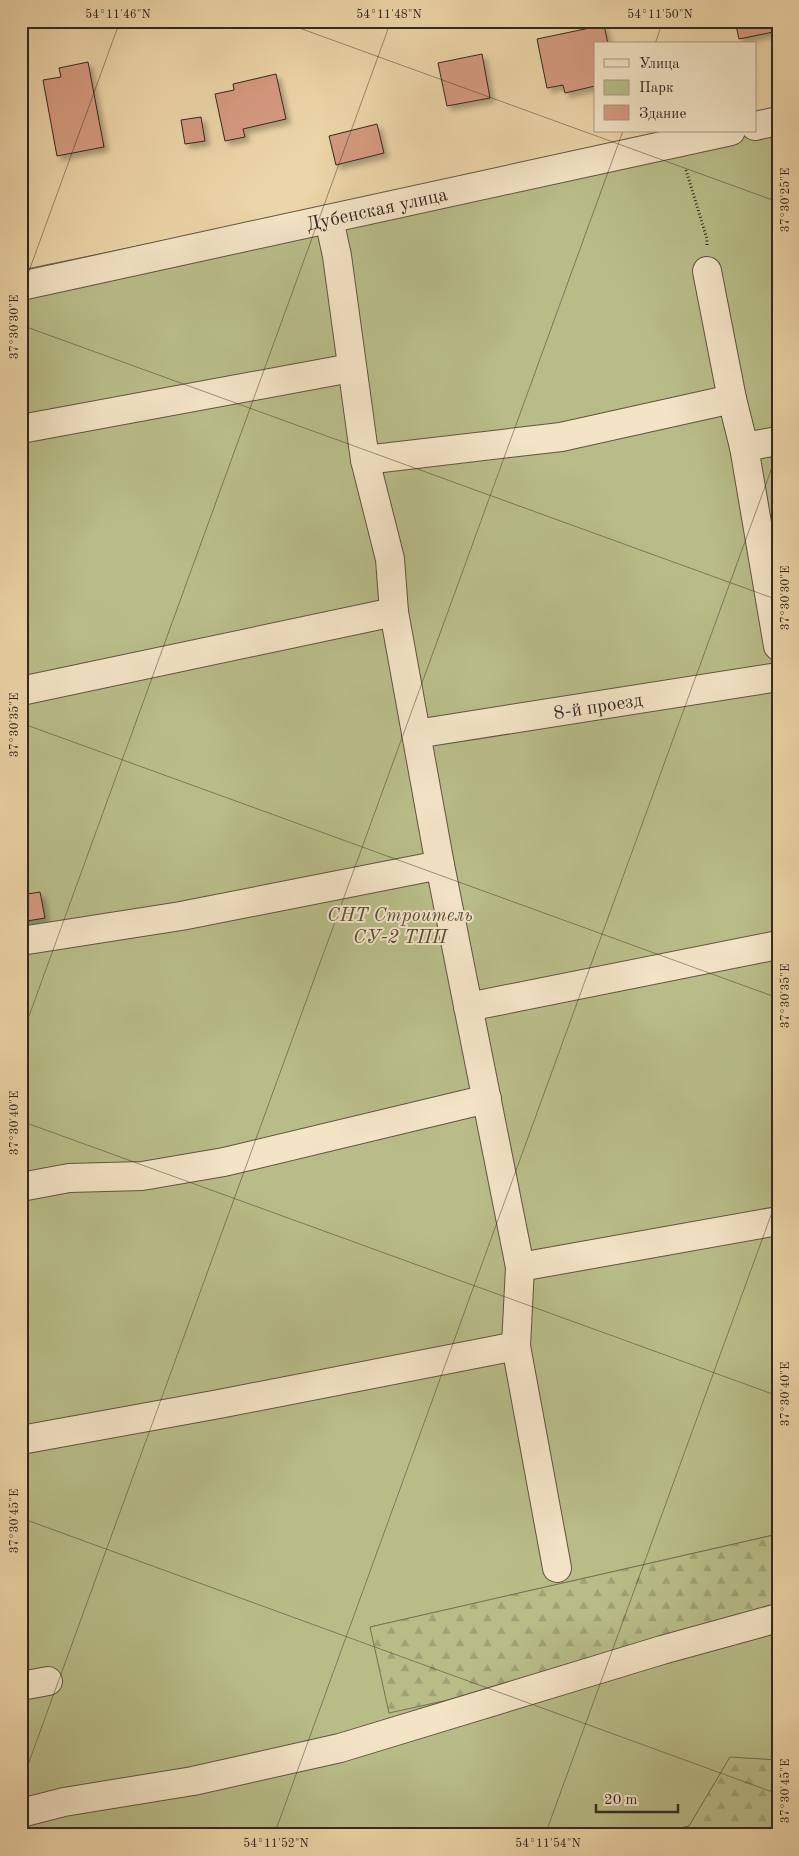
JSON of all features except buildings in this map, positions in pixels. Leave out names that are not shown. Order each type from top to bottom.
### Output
[{"type":"street","points":[[756,126],[778,121]]},
{"type":"street","name":"Дубенская улица","points":[[21,286],[727,132]]},
{"type":"street","points":[[329,219],[337,256],[365,460],[390,559],[394,612],[440,865],[520,1267],[516,1346],[558,1568]]},
{"type":"street","points":[[707,271],[732,399],[744,447],[778,646]]},
{"type":"street","points":[[21,429],[351,368]]},
{"type":"street","points":[[365,460],[561,437],[732,399]]},
{"type":"street","points":[[744,447],[778,441]]},
{"type":"street","points":[[21,691],[394,612]]},
{"type":"street","name":"8-й проезд","points":[[416,734],[778,677]]},
{"type":"street","points":[[21,941],[181,916],[440,865]]},
{"type":"street","points":[[468,1007],[778,945]]},
{"type":"street","points":[[21,1187],[70,1178],[142,1176],[224,1162],[487,1099]]},
{"type":"street","points":[[520,1267],[778,1221]]},
{"type":"street","points":[[21,1440],[219,1404],[516,1346]]},
{"type":"street","points":[[21,1813],[64,1802],[193,1781],[340,1748],[662,1650],[778,1618]]},
{"type":"street","points":[[21,1686],[48,1682]]},
{"type":"path","points":[[678,143],[707,238],[707,271]]},
{"type":"green space","name":"СНТ Строитель СУ-2 ТПП","points":[[778,107],[778,1534],[371,1627],[778,1606],[778,1760],[730,1758],[689,1826],[651,1835],[21,1835],[21,270],[525,167],[756,132],[756,112]]},
{"type":"green space","points":[[778,1534],[778,1606],[498,1689],[389,1713],[370,1627]]},
{"type":"green space","points":[[730,1757],[778,1760],[778,1835],[651,1835],[689,1826]]}]
